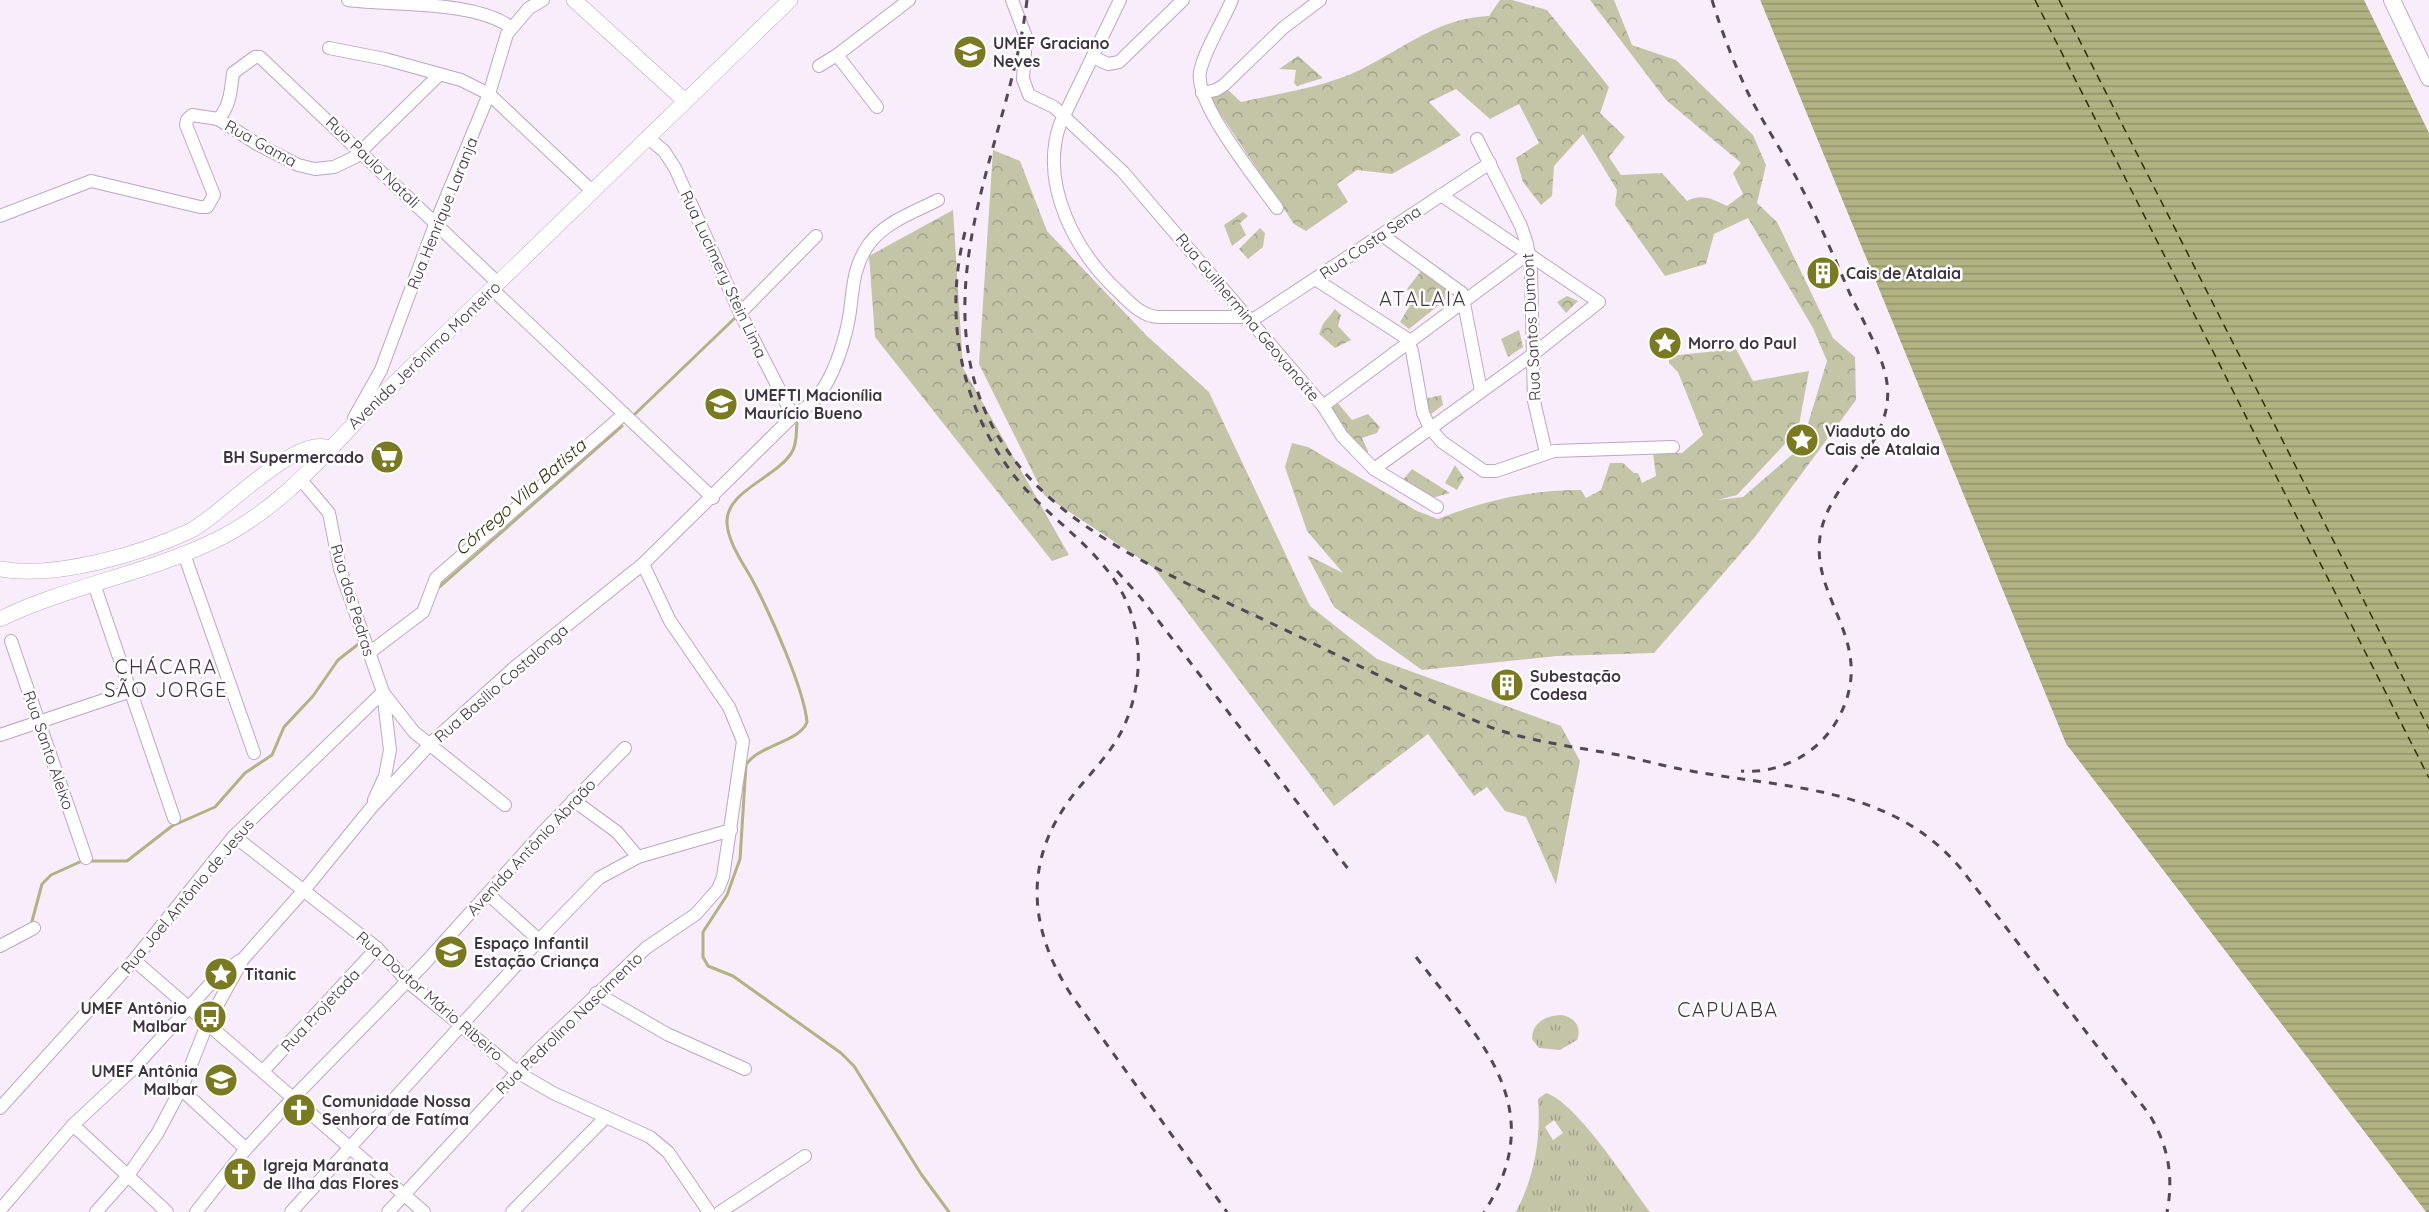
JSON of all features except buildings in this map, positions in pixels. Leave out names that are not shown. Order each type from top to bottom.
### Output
[{"type":"main road","points":[[2392,0],[2429,78]]},
{"type":"street","points":[[348,0],[429,3],[494,15],[511,27]]},
{"type":"street","name":"Rua Henrique Laranja","points":[[346,432],[381,370],[436,222],[489,94],[492,79],[511,27],[529,8],[543,0]]},
{"type":"street","points":[[574,0],[685,101]]},
{"type":"street","name":"Avenida Jerônimo Monteiro","points":[[0,619],[184,554],[233,531],[302,481],[346,432],[790,0]]},
{"type":"street","points":[[819,66],[909,0]]},
{"type":"street","name":"Rua Guilhermina Geovanotte","points":[[1012,0],[1027,43],[1023,70],[1025,88],[1032,98],[1054,107],[1140,189],[1323,406],[1342,436],[1374,469],[1437,507]]},
{"type":"street","points":[[1120,0],[1057,132],[1053,156],[1062,207],[1078,242],[1104,277],[1128,301],[1149,316],[1249,319]]},
{"type":"street","points":[[1093,57],[1108,64],[1119,62],[1182,0]]},
{"type":"street","points":[[1232,0],[1200,71],[1202,93],[1213,116],[1277,208]]},
{"type":"street","points":[[1202,93],[1216,90],[1224,85],[1277,34],[1320,0]]},
{"type":"street","points":[[329,48],[385,59],[461,80],[489,94],[592,191]]},
{"type":"street","points":[[837,55],[877,107]]},
{"type":"street","name":"Rua Paulo Natali","points":[[243,65],[260,57],[436,222],[495,286],[624,414],[713,498]]},
{"type":"street","name":"Rua Gama","points":[[243,65],[233,73],[230,99],[218,119],[257,144],[298,165],[315,169],[334,167],[348,162],[439,75]]},
{"type":"street","points":[[0,216],[91,181],[207,207],[214,195],[186,125],[192,114],[218,119]]},
{"type":"street","name":"Rua Lucimery Stein Lima","points":[[647,137],[664,151],[675,168],[740,314],[794,416]]},
{"type":"street","name":"Rua Santos Dumont","points":[[1477,139],[1521,226],[1529,253],[1535,412],[1546,453]]},
{"type":"street","name":"Rua Costa Sena","points":[[1249,319],[1315,279],[1490,163]]},
{"type":"street","points":[[1374,469],[1532,355],[1599,302],[1442,195]]},
{"type":"street","name":"Rua Basílio Costalonga","points":[[96,1212],[127,1176],[157,1134],[181,1089],[208,1022],[243,959],[305,889],[371,808],[431,743],[515,668],[643,564],[713,498],[794,416],[820,395],[848,324],[852,283],[869,244],[885,228],[938,200]]},
{"type":"street","points":[[1382,235],[1459,289],[1464,300],[1481,391]]},
{"type":"street","points":[[740,314],[816,236]]},
{"type":"street","points":[[1323,406],[1529,253]]},
{"type":"street","points":[[1315,279],[1403,335],[1408,342],[1421,406],[1430,428],[1442,442],[1484,471],[1496,471],[1546,453],[1673,447]]},
{"type":"street","points":[[366,645],[423,612],[436,578],[624,414]]},
{"type":"street","points":[[0,569],[27,571],[74,566],[131,552],[179,536],[208,520],[247,485],[281,464],[312,447],[321,445],[331,449]]},
{"type":"street","name":"Rua das Pedras","points":[[302,481],[329,513],[340,569],[383,692],[390,750],[385,776],[371,808]]},
{"type":"street","points":[[184,554],[254,753]]},
{"type":"street","name":"Rua Pedrolino Nascimento","points":[[388,1212],[517,1072],[596,993],[646,948],[696,914],[718,889],[729,855],[743,741],[729,706],[670,621],[643,564]]},
{"type":"street","points":[[94,584],[174,818]]},
{"type":"street","name":"Rua Santo Aleixo","points":[[11,641],[87,858]]},
{"type":"street","points":[[0,735],[131,692]]},
{"type":"street","name":"Rua das Pedras","points":[[383,692],[414,732],[431,743],[505,805]]},
{"type":"street","name":"Rua Joel Antônio de Jesus","points":[[0,1108],[134,960],[234,836],[383,692]]},
{"type":"street","name":"Avenida Antônio Abraão","points":[[196,1212],[246,1149],[293,1098],[407,981],[573,800],[625,748]]},
{"type":"street","points":[[573,800],[617,832],[638,857]]},
{"type":"street","points":[[291,1212],[539,940],[599,878],[638,857],[731,830]]},
{"type":"street","name":"Rua Doutor Mário Ribeiro","points":[[234,836],[305,889],[377,948],[407,981],[517,1072],[535,1084],[650,1137],[668,1152],[709,1212]]},
{"type":"street","points":[[488,894],[539,940]]},
{"type":"street","points":[[0,946],[34,928]]},
{"type":"street","name":"Rua Projetada","points":[[263,1071],[377,948]]},
{"type":"street","points":[[0,1210],[73,1125],[134,1068],[188,1006],[211,983],[243,959]]},
{"type":"street","points":[[134,960],[424,1212]]},
{"type":"street","points":[[596,993],[647,1024],[745,1070]]},
{"type":"street","points":[[181,1089],[246,1149]]},
{"type":"street","points":[[512,1212],[606,1117]]},
{"type":"street","points":[[73,1125],[167,1212]]},
{"type":"street","points":[[720,1212],[805,1156]]},
{"type":"green space","points":[[1500,0],[1512,0],[1547,10],[1609,87],[1600,113],[1625,137],[1609,157],[1621,175],[1662,173],[1687,201],[1702,197],[1727,206],[1743,194],[1733,173],[1741,163],[1666,100],[1590,0],[1614,0],[1632,45],[1676,60],[1753,135],[1766,165],[1757,203],[1777,222],[1833,338],[1855,357],[1856,400],[1755,537],[1654,653],[1557,656],[1422,670],[1334,607],[1307,555],[1343,573],[1307,531],[1285,467],[1292,443],[1308,447],[1417,511],[1438,519],[1490,501],[1526,494],[1581,490],[1586,498],[1601,490],[1610,463],[1623,463],[1634,473],[1638,473],[1642,483],[1656,476],[1653,453],[1682,453],[1703,435],[1678,372],[1669,363],[1669,356],[1736,349],[1753,381],[1809,371],[1798,430],[1737,495],[1717,500],[1743,497],[1801,447],[1827,361],[1813,328],[1748,218],[1714,234],[1706,264],[1665,276],[1615,205],[1617,190],[1583,134],[1554,166],[1552,196],[1541,205],[1523,182],[1516,158],[1539,143],[1519,104],[1490,119],[1456,89],[1429,102],[1461,135],[1392,174],[1357,170],[1337,184],[1348,202],[1306,231],[1294,224],[1209,97],[1228,90],[1241,102],[1338,79],[1368,66],[1434,30],[1469,18],[1489,16]]},
{"type":"green space","points":[[1298,56],[1323,78],[1297,86],[1294,83],[1296,70],[1279,69]]},
{"type":"green space","points":[[993,150],[1020,161],[1047,231],[1147,336],[1209,392],[1310,606],[1377,659],[1561,726],[1580,761],[1556,884],[1526,817],[1505,811],[1487,787],[1474,796],[1428,734],[1334,806],[1154,568],[1044,495],[979,364]]},
{"type":"green space","points":[[953,210],[963,368],[1069,555],[1052,561],[875,337],[869,256]]},
{"type":"green space","points":[[1243,212],[1248,216],[1240,223],[1246,235],[1232,246],[1224,225]]},
{"type":"green space","points":[[1260,228],[1265,233],[1263,247],[1248,259],[1239,249]]},
{"type":"green space","points":[[1421,271],[1454,293],[1409,329],[1400,322],[1413,300],[1407,289]]},
{"type":"green space","points":[[1567,296],[1578,301],[1566,313],[1557,302]]},
{"type":"green space","points":[[1335,309],[1341,315],[1338,326],[1351,340],[1335,348],[1319,334],[1323,324]]},
{"type":"green space","points":[[1519,330],[1523,347],[1508,357],[1501,339]]},
{"type":"green space","points":[[1441,395],[1443,405],[1431,414],[1425,399]]},
{"type":"green space","points":[[1336,401],[1352,420],[1368,414],[1380,427],[1377,433],[1362,438],[1368,451],[1367,457],[1328,408]]},
{"type":"green space","points":[[1455,465],[1464,478],[1457,490],[1445,483]]},
{"type":"green space","points":[[1412,469],[1450,493],[1432,498],[1401,482]]},
{"type":"green space","points":[[1562,1015],[1571,1018],[1578,1027],[1577,1040],[1560,1050],[1539,1048],[1532,1039],[1535,1028],[1546,1018]]},
{"type":"green space","points":[[1546,1093],[1572,1111],[1601,1145],[1650,1212],[1516,1212],[1528,1184],[1535,1157],[1538,1099]],"holes":[[[1554,1120],[1563,1133],[1553,1140],[1545,1127]]]},
{"type":"shaded area","points":[[1760,0],[2364,0],[2429,133],[2429,1212],[2426,1212],[2066,744]]},
{"type":"pier","points":[[1757,0],[1760,0],[2066,744],[2426,1212],[2422,1212],[2064,746]]},
{"type":"waterway","name":"Córrego Vila Batista","points":[[635,414],[737,316]]},
{"type":"waterway","points":[[797,423],[793,450],[777,468],[735,501],[729,511],[727,523],[734,547],[762,598],[786,653],[800,691],[807,722],[796,734],[760,753],[746,765],[740,859],[727,895],[703,932],[703,957],[708,966],[733,976],[841,1053],[854,1066],[921,1174],[949,1212]]},
{"type":"waterway","name":"Córrego Vila Batista","points":[[437,589],[622,426]]},
{"type":"waterway","name":"Córrego Vila Batista","points":[[31,925],[42,884],[51,875],[82,861],[127,861],[172,826],[215,807],[245,773],[272,755],[284,727],[313,696],[338,660],[361,642]]},
{"type":"ferry route","points":[[2035,0],[2429,778]]},
{"type":"ferry route","points":[[2059,0],[2429,729]]},
{"type":"railway","points":[[1027,0],[1013,75],[974,223],[965,298],[971,365],[990,422],[1022,469],[1063,509],[1111,542],[1164,572],[1490,727],[1538,740],[1682,769],[1802,788],[1837,796],[1872,807],[1904,822],[1935,842],[1962,870],[2149,1114],[2161,1137],[2168,1161],[2170,1186],[2167,1212]]},
{"type":"railway","points":[[1712,0],[1729,49],[1750,97],[1806,197],[1874,343],[1885,373],[1888,396],[1884,417],[1876,437],[1839,491],[1828,510],[1821,531],[1819,554],[1823,575],[1845,634],[1850,655],[1851,677],[1844,707],[1826,736],[1799,758],[1771,769],[1741,771]]},
{"type":"railway","points":[[965,232],[958,268],[956,305],[958,342],[977,412],[994,445],[1014,475],[1039,503],[1087,547],[1114,579],[1132,617],[1137,639],[1137,681],[1125,723],[1112,747],[1062,811],[1050,834],[1042,857],[1038,880],[1041,926],[1057,971],[1070,993],[1227,1212]]},
{"type":"railway","points":[[1117,571],[1141,598],[1352,874]]},
{"type":"railway","points":[[1416,957],[1483,1045],[1499,1075],[1509,1106],[1511,1139],[1503,1174],[1484,1212]]},
{"type":"place","name":"UMEF Graciano Neves","points":[[970,52]]},
{"type":"place","name":"Cais de Atalaia","points":[[1823,273]]},
{"type":"place","name":"Morro do Paul","points":[[1665,343]]},
{"type":"place","name":"UMEFTI Macionília Maurício Bueno","points":[[721,404]]},
{"type":"place","name":"Viaduto do Cais de Atalaia","points":[[1802,440]]},
{"type":"place","name":"BH Supermercado","points":[[387,457]]},
{"type":"place","name":"Subestação Codesa","points":[[1507,685]]},
{"type":"place","name":"Espaço Infantil Estação Criança","points":[[451,952]]},
{"type":"place","name":"Titanic","points":[[221,974]]},
{"type":"place","name":"UMEF Antônio Malbar","points":[[210,1017]]},
{"type":"place","name":"UMEF Antônia Malbar","points":[[221,1080]]},
{"type":"place","name":"Comunidade Nossa Senhora de Fatíma","points":[[299,1110]]},
{"type":"place","name":"Igreja Maranata de Ilha das Flores","points":[[240,1174]]},
{"type":"district","name":"ATALAIA","points":[[1423,298]]},
{"type":"district","name":"CHÁCARA SÃO JORGE","points":[[166,678]]},
{"type":"district","name":"CAPUABA","points":[[1728,1009]]}]
